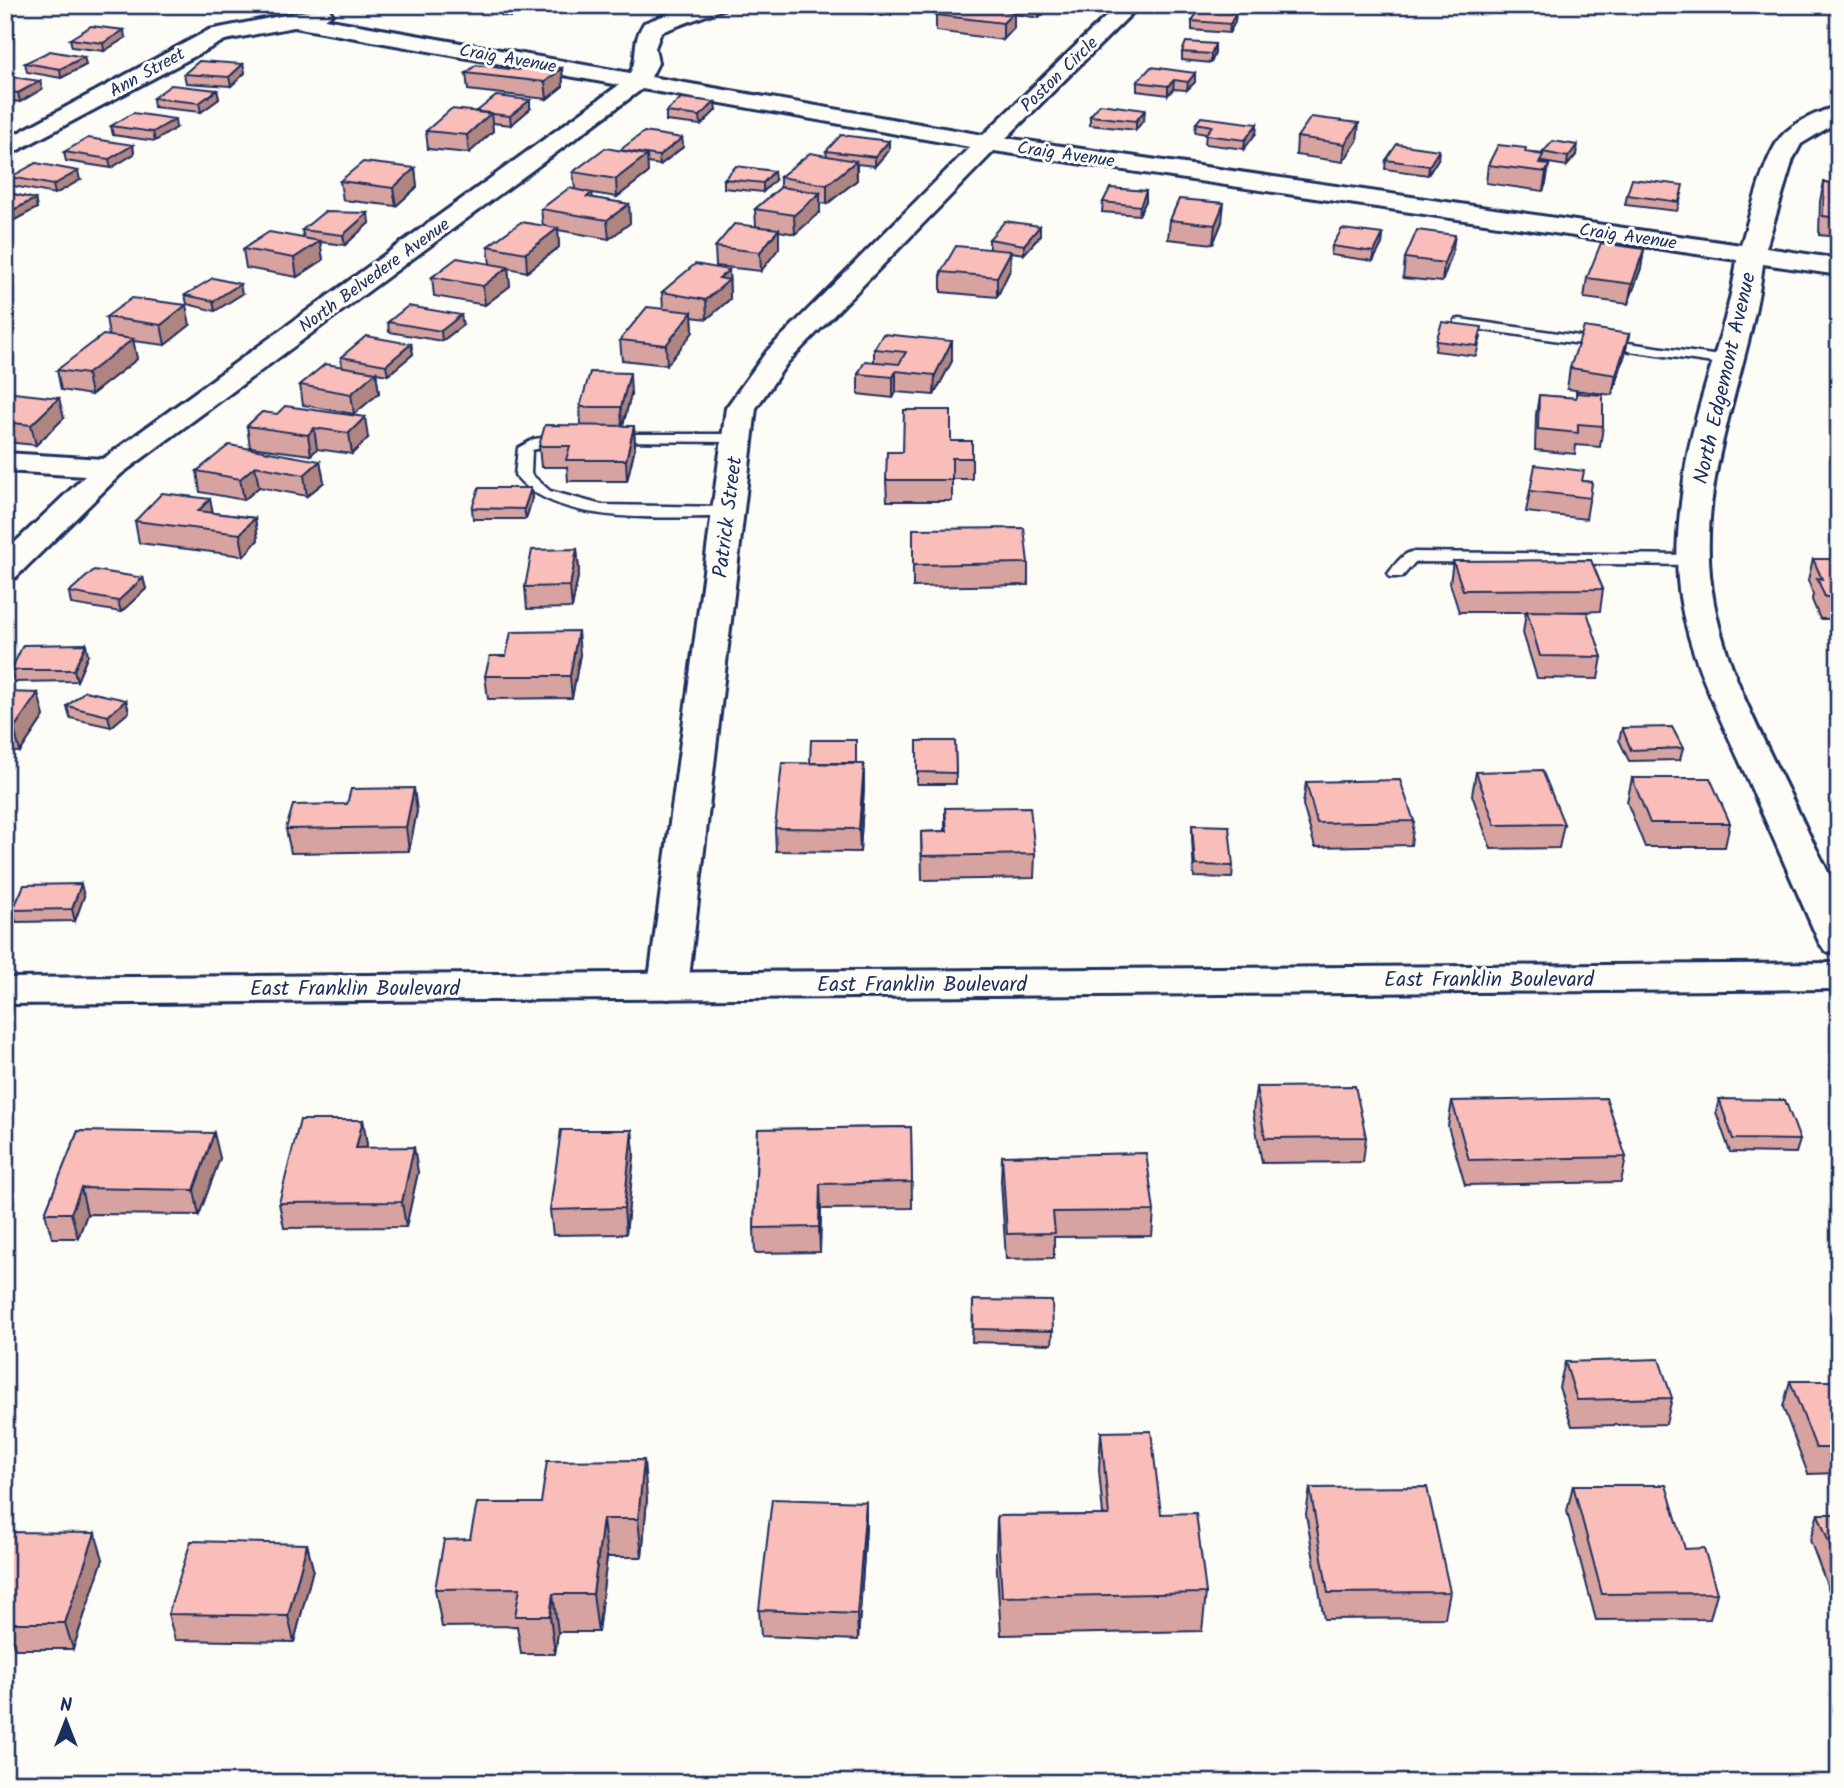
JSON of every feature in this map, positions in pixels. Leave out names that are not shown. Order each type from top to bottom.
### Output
[{"type":"street","name":"Poston Circle","points":[[988,143],[1130,5]]},
{"type":"street","points":[[637,82],[647,62],[644,48],[652,28],[706,6]]},
{"type":"street","points":[[298,21],[342,8]]},
{"type":"street","name":"Craig Avenue","points":[[298,21],[988,143],[1839,267]]},
{"type":"street","name":"Ann Street","points":[[5,150],[217,35],[254,25],[298,21]]},
{"type":"street","name":"North Belvedere Avenue","points":[[5,570],[110,468],[637,82]]},
{"type":"street","name":"North Edgemont Avenue","points":[[1839,113],[1823,119],[1791,140],[1782,159],[1751,254],[1746,295],[1712,416],[1698,484],[1693,561],[1697,602],[1708,646],[1726,693],[1839,942]]},
{"type":"street","name":"Patrick Street","points":[[668,986],[741,408],[777,357],[988,143]]},
{"type":"street","points":[[5,463],[110,468]]},
{"type":"street","name":"East Franklin Boulevard","points":[[5,991],[1839,976]]},
{"type":"lane","points":[[1460,323],[1727,361]]},
{"type":"lane","points":[[728,512],[601,510],[545,494],[523,475],[525,448],[539,442],[582,438],[737,438]]},
{"type":"lane","points":[[1396,573],[1410,557],[1693,561]]},
{"type":"building","points":[[946,5],[1014,12],[1003,23],[936,15]]},
{"type":"building","points":[[1008,5],[1044,5],[1039,9]]},
{"type":"building","points":[[1199,10],[1236,13],[1230,24],[1192,21]]},
{"type":"building","points":[[91,26],[124,30],[103,43],[70,39]]},
{"type":"building","points":[[1186,42],[1215,44],[1211,54],[1182,52]]},
{"type":"building","points":[[50,51],[84,57],[60,69],[25,63]]},
{"type":"building","points":[[199,61],[243,64],[229,77],[184,74]]},
{"type":"building","points":[[525,64],[562,68],[545,82],[466,73],[476,65],[519,70]]},
{"type":"building","points":[[1151,67],[1195,73],[1188,82],[1174,80],[1168,86],[1137,82]]},
{"type":"building","points":[[5,76],[40,81],[18,93],[5,91]]},
{"type":"building","points":[[171,85],[217,90],[199,103],[153,98]]},
{"type":"building","points":[[496,96],[530,100],[510,116],[476,112]]},
{"type":"building","points":[[681,98],[715,102],[700,116],[666,112]]},
{"type":"building","points":[[1100,104],[1145,110],[1136,121],[1090,116]]},
{"type":"building","points":[[451,109],[491,113],[467,135],[426,131]]},
{"type":"building","points":[[133,113],[175,119],[153,132],[111,126]]},
{"type":"building","points":[[1201,117],[1257,124],[1245,140],[1205,135],[1212,126],[1196,123]]},
{"type":"building","points":[[1311,117],[1359,123],[1345,144],[1297,137]]},
{"type":"building","points":[[644,132],[682,138],[659,156],[620,150]]},
{"type":"building","points":[[841,135],[889,141],[875,157],[826,151]]},
{"type":"building","points":[[88,138],[133,145],[109,159],[64,152]]},
{"type":"building","points":[[1553,141],[1577,145],[1568,157],[1543,152]]},
{"type":"building","points":[[1397,144],[1439,150],[1429,166],[1386,160]]},
{"type":"building","points":[[1498,145],[1526,148],[1525,152],[1543,155],[1539,164],[1549,165],[1546,172],[1488,165]]},
{"type":"building","points":[[605,148],[647,155],[616,179],[573,172]]},
{"type":"building","points":[[810,153],[856,161],[827,185],[780,177]]},
{"type":"building","points":[[363,162],[415,168],[393,188],[340,181]]},
{"type":"building","points":[[36,163],[78,171],[53,185],[11,177]]},
{"type":"building","points":[[736,166],[774,171],[763,183],[724,179]]},
{"type":"building","points":[[1632,179],[1683,185],[1679,202],[1627,195]]},
{"type":"building","points":[[1824,182],[1839,184],[1839,218],[1823,216]]},
{"type":"building","points":[[781,187],[820,193],[794,215],[755,209]]},
{"type":"building","points":[[569,188],[592,193],[587,197],[629,204],[607,220],[541,209]]},
{"type":"building","points":[[1110,188],[1146,191],[1140,206],[1103,202]]},
{"type":"building","points":[[5,192],[35,199],[5,213]]},
{"type":"building","points":[[1179,199],[1224,203],[1215,225],[1170,220]]},
{"type":"building","points":[[324,212],[368,213],[343,235],[302,230]]},
{"type":"building","points":[[1005,221],[1040,226],[1024,245],[989,239]]},
{"type":"building","points":[[521,222],[558,228],[526,253],[488,246]]},
{"type":"building","points":[[734,224],[779,229],[760,252],[715,247]]},
{"type":"building","points":[[1342,229],[1383,234],[1374,252],[1332,246]]},
{"type":"building","points":[[1417,230],[1455,235],[1444,263],[1405,258]]},
{"type":"building","points":[[269,232],[320,241],[294,258],[243,249]]},
{"type":"building","points":[[1601,243],[1644,249],[1632,284],[1587,278]]},
{"type":"building","points":[[956,246],[1011,251],[997,277],[941,272]]},
{"type":"building","points":[[457,258],[508,267],[483,286],[432,277]]},
{"type":"building","points":[[695,264],[729,270],[719,278],[729,280],[706,300],[662,292]]},
{"type":"building","points":[[213,278],[240,284],[213,301],[185,295]]},
{"type":"building","points":[[132,298],[186,305],[161,325],[106,317]]},
{"type":"building","points":[[408,306],[461,315],[441,331],[388,322]]},
{"type":"building","points":[[647,307],[692,312],[666,345],[620,340]]},
{"type":"building","points":[[1442,322],[1482,327],[1477,346],[1436,341]]},
{"type":"building","points":[[1584,327],[1629,334],[1616,375],[1570,368]]},
{"type":"building","points":[[883,334],[952,341],[935,375],[896,371],[893,377],[858,374],[865,361],[899,364],[906,352],[874,349]]},
{"type":"building","points":[[103,335],[133,339],[87,374],[57,370]]},
{"type":"building","points":[[366,336],[411,344],[386,365],[341,357]]},
{"type":"building","points":[[1836,339],[1839,340],[1839,367],[1838,367]]},
{"type":"building","points":[[325,364],[376,372],[351,394],[300,385]]},
{"type":"building","points":[[590,372],[630,373],[621,407],[580,407]]},
{"type":"building","points":[[5,392],[59,398],[31,425],[5,422]]},
{"type":"building","points":[[1576,393],[1603,395],[1603,426],[1578,424],[1578,433],[1538,429],[1539,395],[1576,398]]},
{"type":"building","points":[[285,406],[365,417],[349,433],[314,428],[308,435],[247,426],[262,412],[277,414]]},
{"type":"building","points":[[904,410],[951,410],[951,441],[972,441],[972,458],[952,458],[952,480],[886,480],[887,452],[903,452]]},
{"type":"building","points":[[545,425],[634,426],[626,460],[566,460],[570,446],[539,446]]},
{"type":"building","points":[[229,445],[320,461],[304,475],[255,466],[240,479],[197,471]]},
{"type":"building","points":[[1535,465],[1584,471],[1582,481],[1592,482],[1590,498],[1530,491]]},
{"type":"building","points":[[479,488],[531,488],[524,509],[472,508]]},
{"type":"building","points":[[162,493],[210,499],[198,511],[255,518],[240,534],[135,521]]},
{"type":"building","points":[[1024,528],[1028,563],[913,565],[913,529]]},
{"type":"building","points":[[577,549],[570,586],[525,587],[532,550]]},
{"type":"building","points":[[1813,559],[1839,559],[1839,597],[1825,597],[1817,578],[1822,579]]},
{"type":"building","points":[[1591,560],[1603,589],[1463,590],[1453,561]]},
{"type":"building","points":[[94,570],[143,578],[118,601],[69,592]]},
{"type":"building","points":[[1527,611],[1587,612],[1602,657],[1540,656]]},
{"type":"building","points":[[578,631],[570,676],[485,676],[490,656],[506,656],[511,632]]},
{"type":"building","points":[[86,644],[74,670],[11,670],[23,645]]},
{"type":"building","points":[[85,691],[126,700],[108,716],[67,706]]},
{"type":"building","points":[[5,692],[38,693],[14,728],[5,728]]},
{"type":"building","points":[[1672,727],[1683,748],[1631,750],[1622,728]]},
{"type":"building","points":[[811,740],[856,740],[856,763],[810,763]]},
{"type":"building","points":[[917,741],[955,741],[956,773],[917,772]]},
{"type":"building","points":[[782,763],[864,764],[859,829],[775,828]]},
{"type":"building","points":[[1542,770],[1564,824],[1495,825],[1476,772]]},
{"type":"building","points":[[1632,778],[1710,778],[1730,823],[1650,823]]},
{"type":"building","points":[[1400,780],[1414,821],[1317,823],[1306,782]]},
{"type":"building","points":[[414,788],[406,827],[286,829],[293,805],[347,804],[351,789]]},
{"type":"building","points":[[1030,807],[1035,854],[922,856],[921,832],[947,831],[945,808]]},
{"type":"building","points":[[1192,825],[1229,826],[1233,866],[1195,865]]},
{"type":"building","points":[[81,884],[72,909],[13,910],[24,885]]},
{"type":"building","points":[[1355,1086],[1366,1137],[1265,1138],[1256,1087]]},
{"type":"building","points":[[1606,1098],[1626,1157],[1469,1160],[1452,1101]]},
{"type":"building","points":[[1719,1099],[1785,1100],[1800,1140],[1733,1139]]},
{"type":"building","points":[[300,1120],[363,1120],[356,1148],[414,1147],[402,1202],[279,1203]]},
{"type":"building","points":[[911,1127],[912,1182],[820,1184],[819,1227],[754,1228],[758,1129]]},
{"type":"building","points":[[561,1130],[632,1130],[624,1208],[550,1210]]},
{"type":"building","points":[[78,1131],[214,1133],[194,1190],[81,1188],[71,1213],[45,1213]]},
{"type":"building","points":[[1146,1153],[1154,1211],[1053,1212],[1055,1233],[1007,1234],[1002,1156]]},
{"type":"building","points":[[973,1300],[1052,1301],[1053,1331],[973,1329]]},
{"type":"building","points":[[1659,1359],[1672,1398],[1577,1400],[1565,1362]]},
{"type":"building","points":[[1790,1381],[1839,1381],[1839,1448],[1816,1448]]},
{"type":"building","points":[[1151,1431],[1161,1514],[1196,1513],[1206,1593],[1002,1597],[997,1516],[1109,1515],[1101,1432]]},
{"type":"building","points":[[644,1460],[638,1519],[603,1519],[593,1594],[553,1594],[550,1616],[515,1616],[520,1588],[435,1589],[444,1540],[470,1539],[477,1503],[541,1503],[547,1461]]},
{"type":"building","points":[[1573,1485],[1666,1485],[1685,1549],[1704,1548],[1717,1593],[1602,1594]]},
{"type":"building","points":[[1427,1487],[1450,1592],[1328,1593],[1310,1488]]},
{"type":"building","points":[[772,1499],[866,1502],[857,1614],[759,1610]]},
{"type":"building","points":[[1818,1514],[1839,1514],[1839,1569]]},
{"type":"building","points":[[5,1532],[95,1533],[65,1623],[7,1623],[11,1609],[5,1609]]},
{"type":"building","points":[[191,1541],[307,1544],[288,1616],[168,1614]]}]
